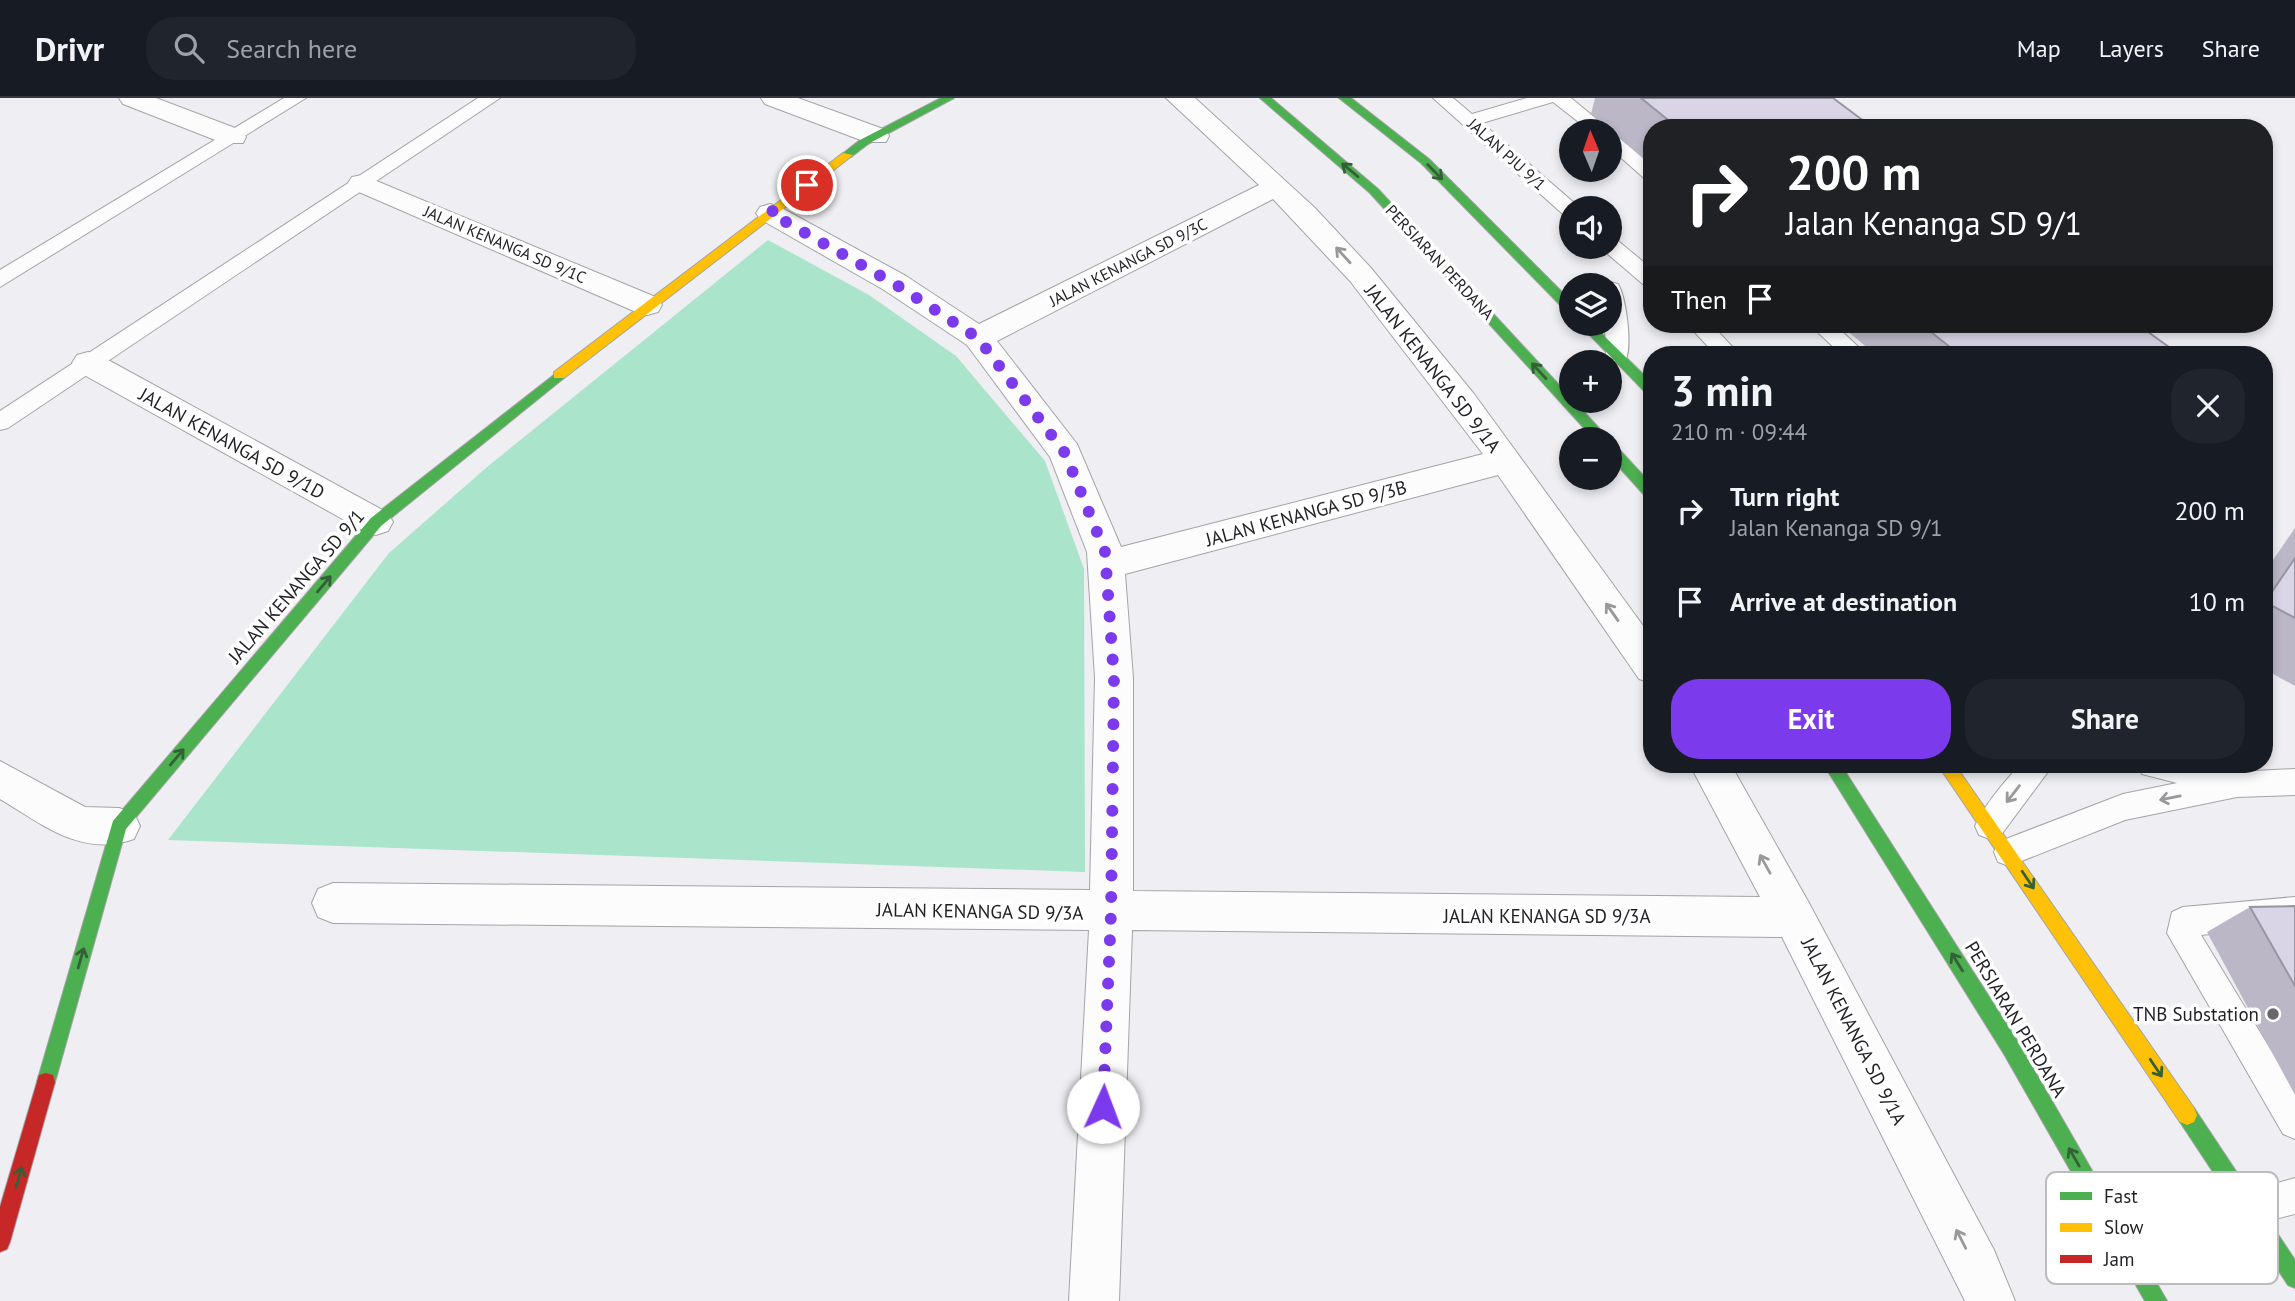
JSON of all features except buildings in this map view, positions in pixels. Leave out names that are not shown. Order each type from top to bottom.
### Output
[{"type":"main road","name":"JALAN KENANGA SD 9/1","points":[[0,1242],[118,826],[376,522],[647,305],[770,213],[876,136],[949,98]]},
{"type":"main road","name":"PERSIARAN PERDANA","points":[[1265,98],[1374,191],[1591,427]]},
{"type":"main road","points":[[1344,98],[1425,161],[1559,297]]},
{"type":"main road","points":[[1597,336],[1611,350]]},
{"type":"main road","points":[[1622,361],[1643,382]]},
{"type":"main road","points":[[1622,461],[1643,484]]},
{"type":"main road","name":"PERSIARAN PERDANA","points":[[1837,773],[2011,1048],[2083,1172]]},
{"type":"main road","points":[[1952,773],[2009,852],[2227,1172]]},
{"type":"main road","points":[[2278,1251],[2295,1278]]},
{"type":"main road","name":"PERSIARAN PERDANA","points":[[2147,1284],[2157,1301]]},
{"type":"street","points":[[132,98],[233,137]]},
{"type":"street","points":[[774,98],[876,136]]},
{"type":"street","name":"JALAN KENANGA SD 9/1A","points":[[1179,98],[1278,186],[1383,300],[1505,461],[1643,655]]},
{"type":"street","name":"JALAN KENANGA SD 9/1C","points":[[362,183],[647,305]]},
{"type":"street","name":"JALAN KENANGA SD 9/3C","points":[[978,338],[1278,186]]},
{"type":"street","points":[[770,213],[895,284],[978,338],[1065,453],[1105,552],[1114,678],[1111,913],[1094,1301]]},
{"type":"street","name":"JALAN KENANGA SD 9/1D","points":[[88,363],[376,522]]},
{"type":"street","name":"JALAN KENANGA SD 9/3B","points":[[1106,565],[1505,461]]},
{"type":"street","name":"JALAN KENANGA SD 9/1A","points":[[1714,773],[1794,917],[1976,1268],[1990,1301]]},
{"type":"street","points":[[0,778],[79,825],[118,826]]},
{"type":"street","name":"JALAN KENANGA SD 9/3A","points":[[333,903],[1111,913],[1794,917]]},
{"type":"lane","points":[[0,280],[297,98]]},
{"type":"lane","points":[[0,422],[491,98]]},
{"type":"lane","name":"JALAN PJU 9/1","points":[[1442,98],[1559,201]]},
{"type":"lane","points":[[1469,121],[1547,98]]},
{"type":"lane","points":[[1559,98],[1586,119]]},
{"type":"lane","points":[[1622,149],[1643,167]]},
{"type":"lane","points":[[1622,254],[1643,272]]},
{"type":"lane","points":[[1707,333],[1720,346]]},
{"type":"lane","points":[[1830,333],[1846,346]]},
{"type":"lane","points":[[1990,826],[2012,792],[2031,773]]},
{"type":"lane","points":[[2188,773],[2237,784]]},
{"type":"lane","points":[[2009,852],[2123,807],[2237,784],[2295,782]]},
{"type":"lane","points":[[2295,911],[2202,918],[2183,922],[2183,933],[2295,1122]]},
{"type":"lane","points":[[2278,1200],[2295,1196]]},
{"type":"green space","points":[[768,240],[869,295],[956,356],[1045,461],[1084,569],[1085,872],[168,840],[389,553],[487,467]]},
{"type":"traffic: fast","points":[[847,155],[864,142],[949,98]]},
{"type":"traffic: fast","points":[[1265,98],[1374,191],[1591,427]]},
{"type":"traffic: fast","points":[[1344,98],[1425,161],[1559,297]]},
{"type":"traffic: fast","points":[[1597,336],[1643,382]]},
{"type":"traffic: fast","points":[[46,1082],[119,826],[376,522],[559,375]]},
{"type":"traffic: fast","points":[[1622,461],[1643,484]]},
{"type":"traffic: fast","points":[[1837,773],[2011,1048],[2083,1172]]},
{"type":"traffic: fast","points":[[2187,1115],[2225,1172]]},
{"type":"traffic: fast","points":[[2278,1252],[2295,1278]]},
{"type":"traffic: fast","points":[[2147,1284],[2157,1301]]},
{"type":"traffic: slow","points":[[559,375],[847,155]]},
{"type":"traffic: slow","points":[[1952,773],[2187,1115]]},
{"type":"traffic: jam","points":[[0,1242],[46,1082]]},
{"type":"place","name":"TNB Substation","points":[[2273,1014]]},
{"type":"route","points":[[807,185],[770,213],[895,284],[978,338],[1065,453],[1105,552],[1114,678],[1111,913],[1103,1107]]}]
